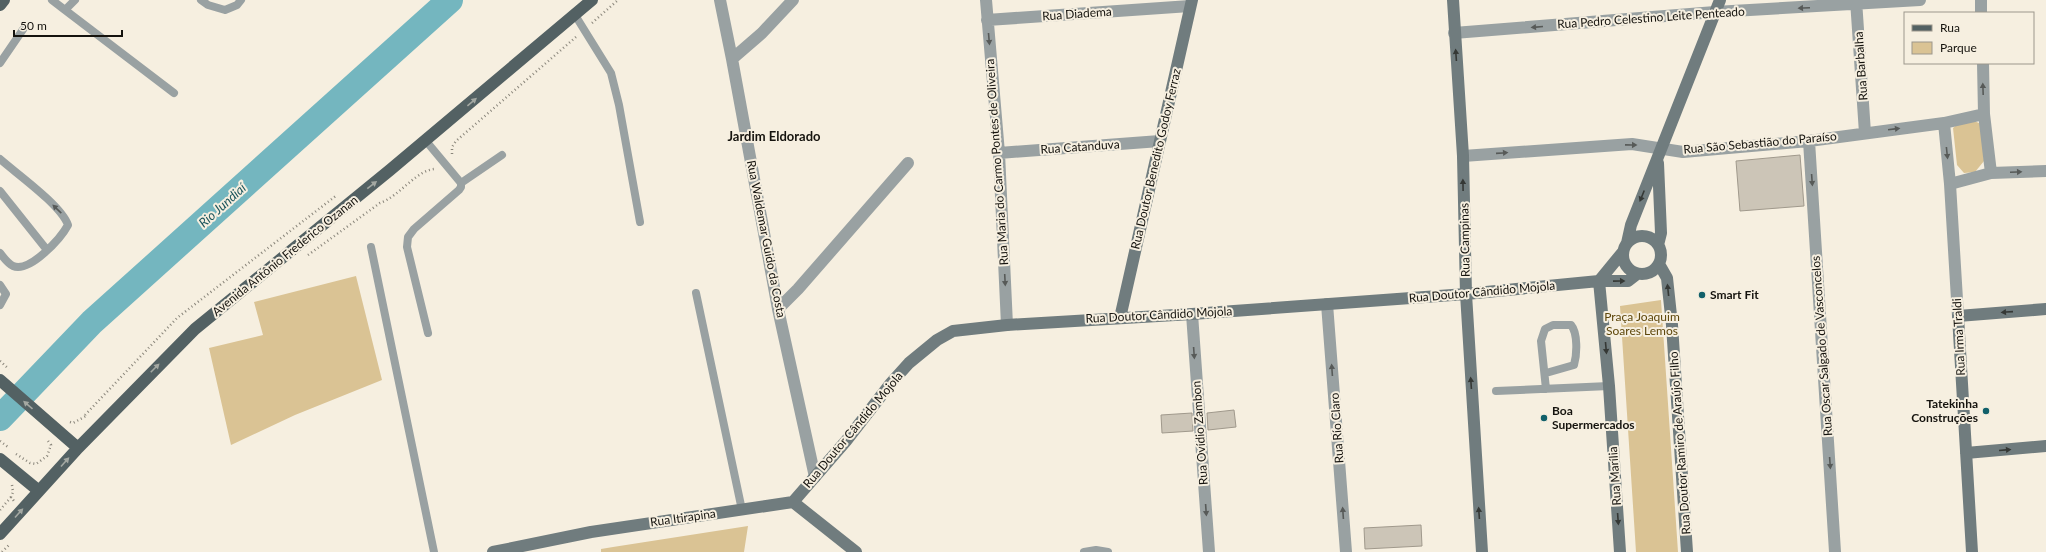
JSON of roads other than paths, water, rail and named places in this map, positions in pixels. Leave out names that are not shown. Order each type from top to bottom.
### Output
[{"type":"main road","points":[[0,5],[4,0]]},
{"type":"main road","name":"Avenida Antônio Frederico Ozanan","points":[[0,534],[78,448],[194,330],[426,141],[592,0]]},
{"type":"main road","points":[[0,380],[78,448]]},
{"type":"main road","points":[[0,459],[39,491]]},
{"type":"street","name":"Rua Waldemar Guido da Costa","points":[[720,0],[778,309],[815,477]]},
{"type":"street","points":[[732,59],[762,33],[793,0]]},
{"type":"street","name":"Rua Maria do Carmo Pontes de Oliveira","points":[[986,0],[999,153],[1007,325]]},
{"type":"street","name":"Rua Campinas","points":[[1453,0],[1463,156],[1466,294],[1482,552]]},
{"type":"street","points":[[1637,274],[1628,268],[1623,258],[1630,225],[1658,160],[1661,148],[1720,0]]},
{"type":"street","name":"Rua Pedro Celestino Leite Penteado","points":[[1454,33],[1715,12],[1920,0]]},
{"type":"street","points":[[1981,0],[1981,12]]},
{"type":"street","name":"Rua Diadema","points":[[987,20],[1191,3]]},
{"type":"street","name":"Rua Doutor Benedito Godoy Ferraz","points":[[1120,318],[1191,3]]},
{"type":"street","name":"Rua Barbalha","points":[[1856,3],[1865,133]]},
{"type":"street","points":[[1983,64],[1984,114],[1991,173]]},
{"type":"street","name":"Rua São Sebastião do Paraíso","points":[[1463,156],[1632,144],[1683,152],[1809,141],[1944,123],[1984,114]]},
{"type":"street","name":"Rua Irma Traldi","points":[[1944,123],[1950,184],[1972,552]]},
{"type":"street","name":"Rua Catanduva","points":[[999,153],[1160,141]]},
{"type":"street","name":"Rua Oscar Salgado de Vasconcelos","points":[[1809,141],[1835,552]]},
{"type":"street","points":[[1658,160],[1661,233],[1658,245]]},
{"type":"street","points":[[778,309],[798,289],[908,163]]},
{"type":"street","points":[[1950,184],[1991,173],[2046,171]]},
{"type":"street","points":[[1599,281],[1631,239],[1643,236],[1649,237],[1658,245],[1661,254],[1659,264]]},
{"type":"street","name":"Rua Doutor Cândido Mojola","points":[[793,502],[846,441],[891,383],[922,352],[937,340],[953,331],[1007,325],[1192,314],[1466,294],[1599,281],[1628,281],[1637,274],[1645,274],[1653,270],[1659,264]]},
{"type":"street","name":"Rua Doutor Ramiro de Araújo Filho","points":[[1659,264],[1667,278],[1672,325],[1687,552]]},
{"type":"street","name":"Rua Marília","points":[[1599,281],[1610,386],[1620,552]]},
{"type":"street","name":"Rua Río Claro","points":[[1327,304],[1346,552]]},
{"type":"street","points":[[1958,316],[2046,309]]},
{"type":"street","name":"Rua Ovídio Zambon","points":[[1192,314],[1210,552]]},
{"type":"street","points":[[1966,453],[2046,446]]},
{"type":"street","points":[[793,502],[851,550]]},
{"type":"street","name":"Rua Itirapina","points":[[496,552],[591,532],[793,502]]},
{"type":"lane","points":[[52,0],[174,93]]},
{"type":"lane","points":[[65,10],[75,0]]},
{"type":"lane","points":[[201,0],[208,5],[225,10],[237,5],[241,0]]},
{"type":"lane","points":[[575,15],[611,73],[619,105],[640,222]]},
{"type":"lane","points":[[0,63],[24,28]]},
{"type":"lane","points":[[426,141],[461,183]]},
{"type":"lane","points":[[428,334],[407,247],[408,237],[414,229],[459,190],[461,183],[502,155]]},
{"type":"lane","points":[[0,159],[65,217],[68,224],[63,233],[47,250],[28,265],[20,267],[12,266],[0,253]]},
{"type":"lane","points":[[0,192],[47,250]]},
{"type":"lane","points":[[371,247],[434,552]]},
{"type":"lane","points":[[0,285],[6,294],[0,305]]},
{"type":"lane","points":[[696,293],[742,510]]},
{"type":"lane","points":[[1546,373],[1574,365],[1576,355],[1575,332],[1571,325],[1554,325],[1545,329],[1541,341],[1546,373],[1546,389]]},
{"type":"lane","points":[[1496,391],[1610,386]]},
{"type":"lane","points":[[1084,552],[1096,550],[1108,552]]},
{"type":"waterway","name":"Rio Jundiaí","points":[[0,418],[92,322],[450,0]]},
{"type":"waterway","name":"Rio Jundiaí","points":[[0,410],[5,412]]},
{"type":"place","name":"Smart Fit","points":[[1702,295]]},
{"type":"place","name":"Tatekinha Construções","points":[[1986,411]]},
{"type":"place","name":"Boa Supermercados","points":[[1544,418]]},
{"type":"district","name":"Jardim Eldorado","points":[[774,136]]},
{"type":"park label","name":"Praça Joaquim Soares Lemos","points":[[1642,324]]}]
